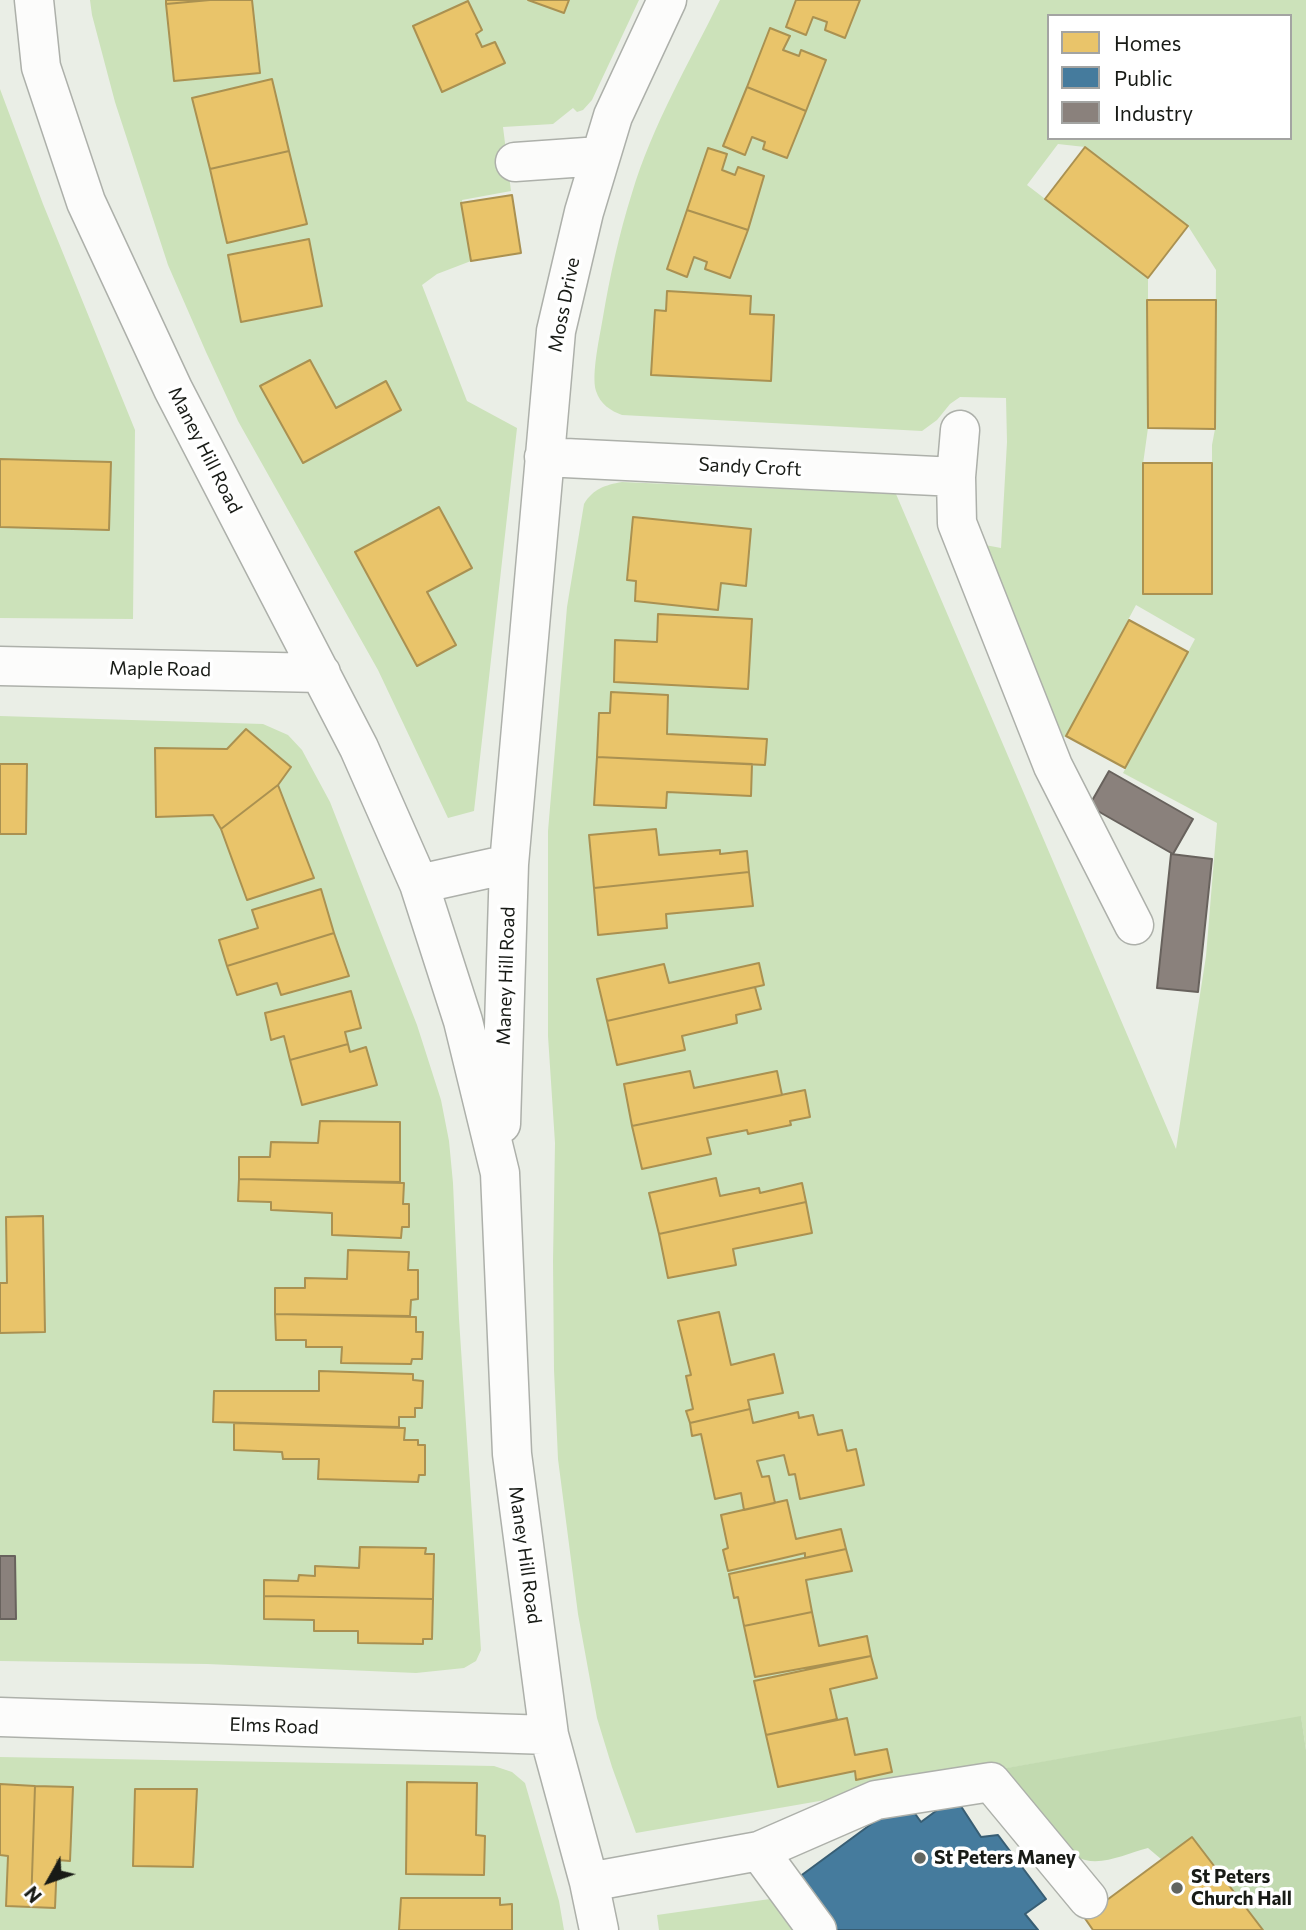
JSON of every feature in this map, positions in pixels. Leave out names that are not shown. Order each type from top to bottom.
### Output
[{"type":"street","name":"Maney Hill Road","points":[[34,0],[41,67],[86,202],[173,389],[359,748],[419,884],[463,1021],[500,1173]]},
{"type":"street","name":"Moss Drive","points":[[544,457],[556,331],[584,212],[613,116],[667,0]]},
{"type":"street","points":[[515,162],[600,156]]},
{"type":"street","points":[[960,430],[956,477],[957,523],[1053,766],[1134,925]]},
{"type":"street","name":"Maney Hill Road","points":[[544,457],[509,864],[500,1173],[512,1454],[549,1735],[589,1882],[599,1930]]},
{"type":"street","name":"Sandy Croft","points":[[544,457],[956,477]]},
{"type":"street","name":"Maple Road","points":[[0,666],[321,673]]},
{"type":"street","points":[[419,884],[509,864]]},
{"type":"street","name":"Elms Road","points":[[0,1717],[549,1735]]},
{"type":"street","points":[[589,1882],[759,1852],[876,1800],[991,1782],[1088,1899]]},
{"type":"street","points":[[759,1852],[817,1930]]},
{"type":"green space","points":[[90,0],[639,0],[592,100],[583,110],[577,112],[573,108],[553,124],[503,127],[511,191],[462,200],[471,261],[437,274],[422,285],[467,401],[517,428],[474,811],[448,818],[378,670],[238,421],[168,265],[115,102]]},
{"type":"green space","points":[[720,0],[1306,0],[1306,1750],[1301,1717],[636,1833],[597,1718],[578,1614],[558,1459],[554,1370],[555,1143],[548,1036],[548,831],[567,607],[584,504],[600,489],[622,482],[896,494],[1176,1149],[1206,956],[1217,823],[1123,773],[1195,639],[1136,605],[1066,736],[1057,741],[985,545],[1001,548],[1007,442],[1006,398],[960,397],[922,431],[622,415],[600,400],[595,384],[596,355],[619,239],[640,168]],"holes":[[[1058,144],[1085,147],[1188,226],[1216,270],[1212,594],[1143,593],[1143,464],[1148,428],[1148,278],[1027,185]]]},
{"type":"green space","points":[[0,89],[43,204],[135,430],[133,619],[0,618]]},
{"type":"green space","points":[[0,716],[263,724],[288,735],[302,750],[330,802],[417,1025],[441,1100],[449,1141],[481,1650],[476,1661],[464,1668],[416,1673],[207,1664],[0,1661]]},
{"type":"green space","points":[[1301,1716],[1306,1750],[1306,1930],[1263,1930],[1192,1837],[1161,1859],[1148,1848],[1100,1861],[1085,1860],[1075,1855],[1052,1834],[1001,1769]]},
{"type":"green space","points":[[0,1757],[494,1766],[512,1772],[525,1783],[559,1901],[564,1930],[0,1930]]},
{"type":"green space","points":[[777,1898],[800,1930],[659,1930],[657,1915]]},
{"type":"building: Homes","points":[[166,0],[210,0],[166,4]]},
{"type":"building: Homes","points":[[252,0],[260,73],[174,81],[166,4]]},
{"type":"building: Homes","points":[[528,0],[569,0],[564,13]]},
{"type":"building: Homes","points":[[796,0],[860,0],[845,38],[825,30],[827,22],[813,17],[806,35],[786,27]]},
{"type":"building: Homes","points":[[468,1],[482,30],[476,34],[482,47],[495,42],[505,63],[442,92],[413,26]]},
{"type":"building: Homes","points":[[770,28],[790,36],[783,50],[799,56],[801,50],[826,60],[806,111],[747,87]]},
{"type":"building: Homes","points":[[272,79],[289,151],[210,169],[192,98]]},
{"type":"building: Homes","points":[[747,87],[806,111],[787,158],[763,149],[765,142],[752,137],[745,155],[723,146]]},
{"type":"building: Homes","points":[[1085,147],[1188,226],[1148,278],[1045,199]]},
{"type":"building: Homes","points":[[708,148],[727,154],[722,170],[735,175],[738,167],[764,176],[748,230],[687,210]]},
{"type":"building: Homes","points":[[289,151],[307,224],[227,243],[210,169]]},
{"type":"building: Homes","points":[[512,195],[521,253],[471,261],[461,203]]},
{"type":"building: Homes","points":[[687,210],[748,230],[730,278],[705,269],[707,262],[694,257],[687,277],[667,269]]},
{"type":"building: Homes","points":[[309,239],[322,306],[241,322],[228,255]]},
{"type":"building: Homes","points":[[667,291],[751,296],[750,314],[774,315],[771,381],[651,375],[655,310],[666,311]]},
{"type":"building: Homes","points":[[1147,300],[1216,300],[1215,429],[1148,428]]},
{"type":"building: Homes","points":[[310,360],[336,408],[386,381],[401,410],[303,463],[260,386]]},
{"type":"building: Homes","points":[[0,459],[111,462],[109,530],[0,527]]},
{"type":"building: Homes","points":[[1143,463],[1212,463],[1212,594],[1143,594]]},
{"type":"building: Homes","points":[[439,507],[472,568],[427,592],[456,645],[417,666],[355,552]]},
{"type":"building: Homes","points":[[633,517],[751,529],[746,586],[721,583],[718,610],[635,601],[636,581],[627,580]]},
{"type":"building: Homes","points":[[658,614],[752,619],[748,689],[614,682],[615,640],[657,642]]},
{"type":"building: Homes","points":[[1129,620],[1188,652],[1125,768],[1066,736]]},
{"type":"building: Homes","points":[[611,692],[668,695],[667,734],[767,739],[765,765],[597,757],[599,713],[610,713]]},
{"type":"building: Homes","points":[[246,729],[291,767],[278,785],[221,829],[213,815],[156,817],[155,748],[227,749]]},
{"type":"building: Homes","points":[[597,757],[752,764],[751,796],[667,792],[666,808],[594,805]]},
{"type":"building: Homes","points":[[0,764],[27,764],[26,834],[0,834]]},
{"type":"building: Homes","points":[[278,785],[314,878],[247,900],[221,829]]},
{"type":"building: Homes","points":[[656,829],[659,855],[720,850],[720,854],[747,851],[749,872],[594,888],[589,835]]},
{"type":"building: Homes","points":[[749,872],[753,906],[666,914],[667,928],[598,935],[594,888]]},
{"type":"building: Homes","points":[[321,889],[334,933],[227,966],[219,940],[258,928],[252,910]]},
{"type":"building: Homes","points":[[334,933],[349,976],[281,995],[277,983],[237,995],[227,966]]},
{"type":"building: Homes","points":[[759,963],[764,985],[607,1021],[597,979],[664,964],[669,983]]},
{"type":"building: Homes","points":[[755,987],[761,1009],[736,1015],[737,1023],[682,1036],[685,1050],[617,1065],[607,1021]]},
{"type":"building: Homes","points":[[351,991],[361,1028],[345,1032],[348,1044],[290,1060],[284,1036],[271,1040],[265,1013]]},
{"type":"building: Homes","points":[[348,1044],[350,1052],[366,1047],[377,1085],[302,1105],[290,1060]]},
{"type":"building: Homes","points":[[690,1071],[694,1088],[777,1071],[782,1095],[632,1126],[624,1084]]},
{"type":"building: Homes","points":[[805,1090],[810,1117],[790,1121],[791,1125],[748,1134],[747,1130],[707,1138],[711,1154],[642,1169],[632,1126]]},
{"type":"building: Homes","points":[[320,1121],[400,1122],[400,1182],[239,1179],[239,1157],[270,1157],[271,1142],[318,1143]]},
{"type":"building: Homes","points":[[716,1178],[720,1196],[759,1188],[760,1193],[802,1183],[806,1202],[659,1234],[649,1193]]},
{"type":"building: Homes","points":[[239,1179],[404,1183],[403,1204],[409,1204],[409,1227],[402,1227],[401,1238],[332,1235],[332,1213],[271,1210],[271,1202],[238,1201]]},
{"type":"building: Homes","points":[[806,1202],[812,1233],[733,1249],[736,1265],[668,1278],[659,1234]]},
{"type":"building: Homes","points":[[43,1216],[45,1332],[0,1333],[0,1283],[7,1283],[6,1217]]},
{"type":"building: Homes","points":[[348,1250],[409,1252],[408,1270],[418,1270],[418,1299],[411,1300],[410,1316],[275,1314],[275,1288],[305,1288],[305,1278],[347,1279]]},
{"type":"building: Homes","points":[[719,1312],[731,1365],[774,1354],[783,1393],[748,1400],[750,1409],[690,1423],[686,1411],[693,1409],[686,1376],[691,1375],[678,1321]]},
{"type":"building: Homes","points":[[275,1314],[416,1317],[416,1332],[423,1332],[422,1359],[412,1359],[411,1364],[341,1363],[342,1347],[306,1347],[306,1340],[276,1340]]},
{"type":"building: Homes","points":[[319,1371],[413,1374],[413,1380],[423,1381],[422,1408],[415,1408],[415,1417],[399,1417],[399,1427],[213,1422],[214,1391],[319,1391]]},
{"type":"building: Homes","points":[[750,1409],[753,1423],[798,1412],[799,1418],[813,1415],[818,1435],[842,1430],[847,1451],[856,1449],[864,1485],[800,1499],[795,1474],[789,1475],[784,1455],[757,1461],[762,1477],[769,1476],[775,1503],[744,1510],[741,1493],[715,1499],[701,1434],[692,1436],[690,1423]]},
{"type":"building: Homes","points":[[234,1423],[405,1428],[404,1440],[418,1440],[418,1445],[425,1445],[425,1475],[419,1475],[418,1482],[318,1479],[319,1459],[283,1459],[282,1452],[234,1450]]},
{"type":"building: Homes","points":[[787,1500],[796,1539],[841,1529],[846,1549],[805,1558],[805,1553],[728,1571],[723,1550],[728,1548],[721,1515]]},
{"type":"building: Homes","points":[[360,1547],[426,1548],[425,1554],[434,1554],[433,1599],[264,1596],[264,1580],[298,1581],[299,1575],[315,1576],[315,1566],[359,1568]]},
{"type":"building: Homes","points":[[846,1549],[852,1571],[806,1580],[812,1612],[744,1626],[738,1597],[734,1598],[729,1574]]},
{"type":"building: Homes","points":[[264,1596],[433,1599],[432,1639],[423,1639],[423,1644],[358,1643],[358,1631],[314,1631],[314,1620],[264,1619]]},
{"type":"building: Homes","points":[[812,1612],[819,1646],[867,1636],[871,1656],[755,1677],[744,1626]]},
{"type":"building: Homes","points":[[871,1656],[877,1678],[830,1689],[837,1719],[766,1735],[754,1681]]},
{"type":"building: Homes","points":[[847,1718],[855,1755],[887,1749],[892,1772],[856,1780],[855,1771],[778,1787],[766,1735]]},
{"type":"building: Homes","points":[[407,1782],[477,1783],[476,1835],[485,1836],[484,1875],[406,1874]]},
{"type":"building: Homes","points":[[0,1784],[35,1786],[31,1907],[6,1906],[8,1856],[0,1855]]},
{"type":"building: Homes","points":[[35,1786],[73,1787],[70,1861],[57,1860],[55,1908],[31,1907]]},
{"type":"building: Homes","points":[[135,1789],[197,1789],[193,1867],[133,1866]]},
{"type":"building: Homes","name":"St Peters Church Hall","points":[[1192,1837],[1263,1930],[1093,1930],[1084,1917]]},
{"type":"building: Homes","points":[[401,1898],[500,1898],[500,1905],[512,1904],[512,1930],[399,1930]]},
{"type":"building: Public","name":"St Peters Maney","points":[[955,1797],[981,1837],[998,1835],[1046,1899],[1025,1914],[1038,1930],[833,1930],[795,1880],[893,1808],[911,1808],[921,1822]]},
{"type":"building: Industry","points":[[1109,771],[1193,819],[1173,854],[1089,806]]},
{"type":"building: Industry","points":[[1171,854],[1212,859],[1198,992],[1157,988]]},
{"type":"building: Industry","points":[[0,1556],[15,1556],[16,1619],[0,1619]]},
{"type":"place","name":"St Peters Maney","points":[[920,1858]]},
{"type":"place","name":"St Peters Church Hall","points":[[1177,1888]]}]
